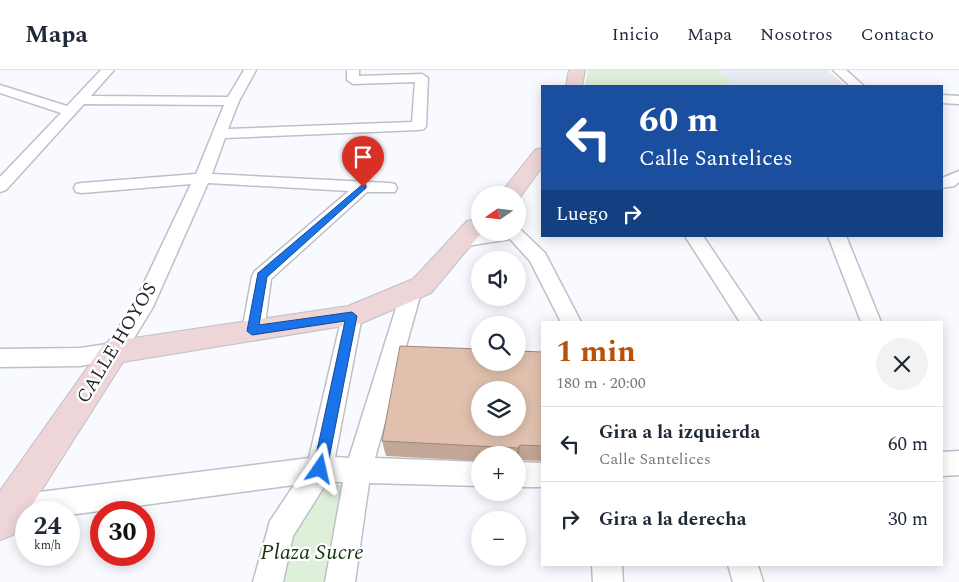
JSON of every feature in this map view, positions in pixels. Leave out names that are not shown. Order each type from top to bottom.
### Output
[{"type":"main road","points":[[574,85],[577,70]]},
{"type":"main road","points":[[517,186],[541,155]]},
{"type":"main road","points":[[114,352],[352,316],[422,286],[471,230]]},
{"type":"main road","name":"CALLE HOYOS","points":[[4,516],[114,352]]},
{"type":"street","points":[[0,187],[108,70]]},
{"type":"street","name":"CALLE HOYOS","points":[[114,352],[143,307],[202,178],[232,101],[250,70]]},
{"type":"street","points":[[219,134],[419,126],[422,78],[353,80],[353,70]]},
{"type":"street","points":[[838,70],[856,85]]},
{"type":"street","points":[[0,89],[70,111]]},
{"type":"street","points":[[943,99],[959,100]]},
{"type":"street","points":[[81,100],[232,101]]},
{"type":"street","points":[[82,188],[202,178],[389,188]]},
{"type":"street","points":[[252,331],[262,276],[363,187]]},
{"type":"street","points":[[695,237],[750,321]]},
{"type":"street","points":[[837,237],[871,321]]},
{"type":"street","points":[[461,242],[471,240]]},
{"type":"street","points":[[521,241],[538,258],[570,321]]},
{"type":"street","points":[[340,582],[358,471],[412,289]]},
{"type":"street","points":[[268,582],[280,531],[320,469],[352,316]]},
{"type":"street","points":[[0,358],[80,357],[114,352]]},
{"type":"street","points":[[943,464],[959,463]]},
{"type":"street","points":[[4,516],[320,469],[471,474]]},
{"type":"street","points":[[526,475],[541,476]]},
{"type":"street","points":[[607,566],[608,582]]},
{"type":"street","points":[[743,566],[748,582]]},
{"type":"shaded area","points":[[717,70],[827,70],[845,85],[718,85],[732,83]]},
{"type":"green space","points":[[588,70],[717,70],[733,83],[724,85],[585,85]]},
{"type":"green space","name":"Plaza Sucre","points":[[331,484],[341,485],[346,492],[329,582],[282,582],[292,535],[318,490]]},
{"type":"building","points":[[400,346],[471,349],[471,371],[526,371],[526,351],[541,352],[541,446],[479,446],[382,441]]},
{"type":"route","points":[[320,469],[352,316],[252,331],[262,276],[363,187]]}]
